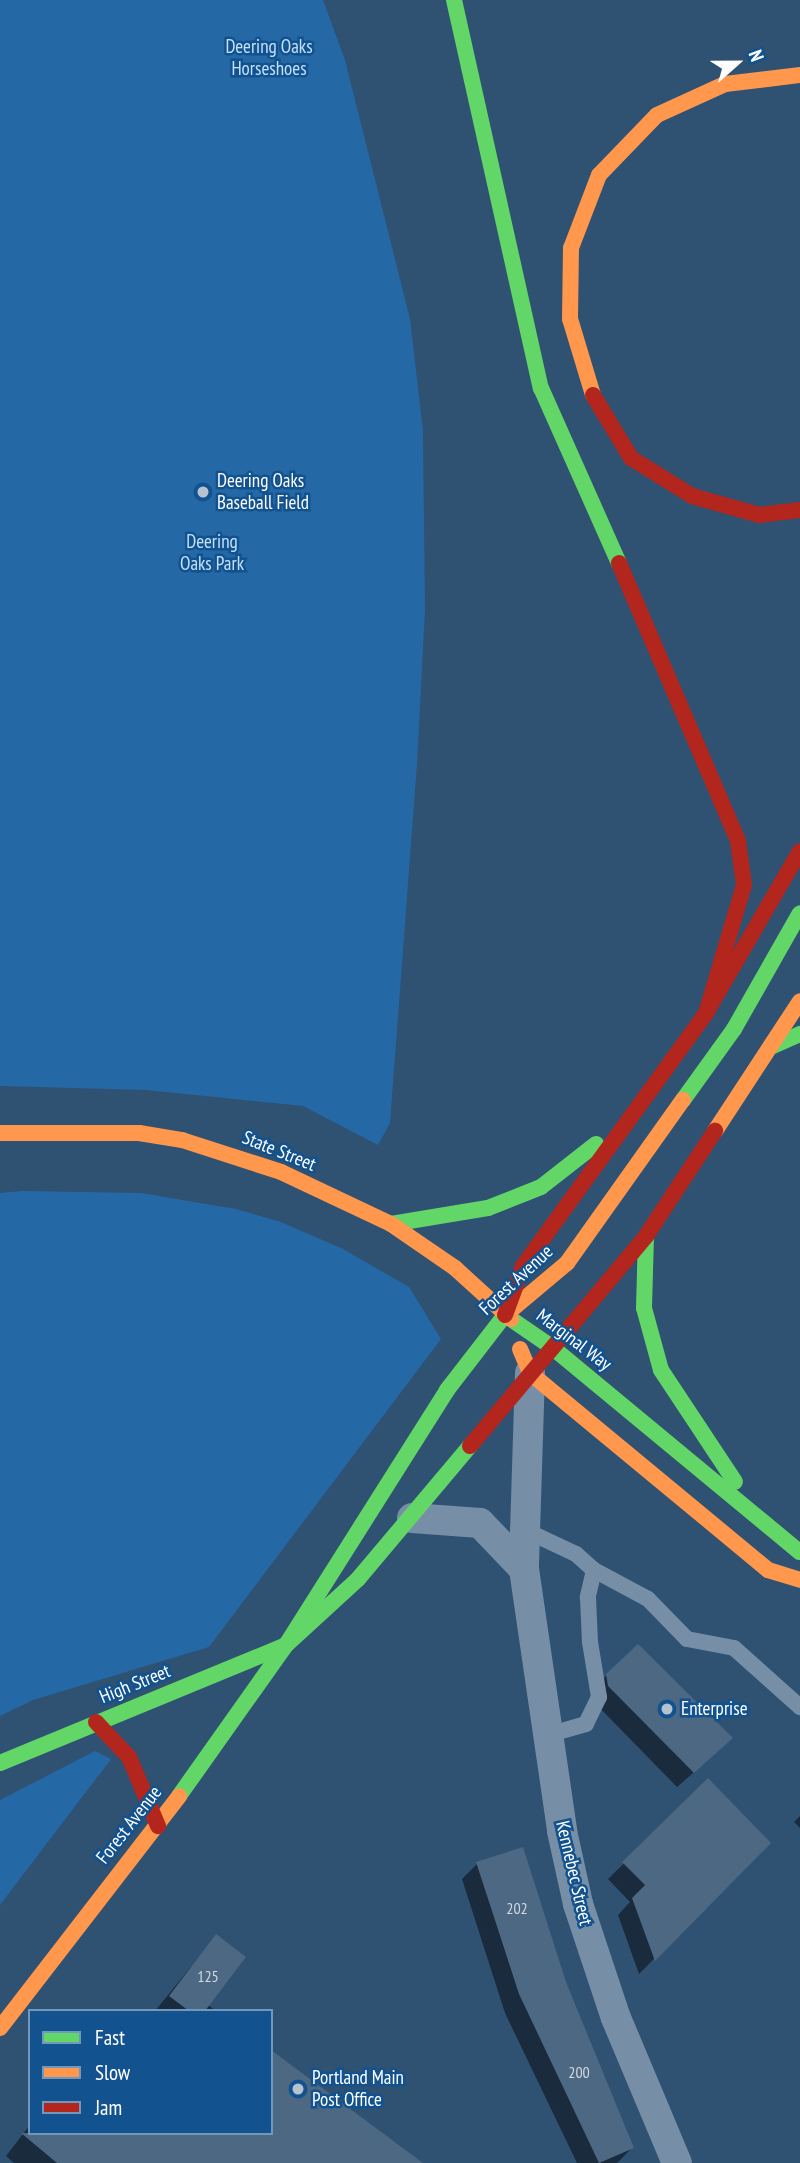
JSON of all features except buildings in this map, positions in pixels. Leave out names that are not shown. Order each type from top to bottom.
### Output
[{"type":"main road","points":[[454,0],[541,388],[716,781],[738,841],[744,885],[706,1013]]},
{"type":"main road","points":[[800,75],[725,83],[657,115],[599,175],[571,248],[570,319],[595,403],[631,458],[692,496],[759,515],[800,510]]},
{"type":"main road","points":[[505,1315],[523,1266],[641,1107],[706,1013],[800,851]]},
{"type":"main road","name":"Forest Avenue","points":[[0,2028],[158,1826],[286,1645],[447,1390],[505,1315],[567,1263],[734,1029],[800,913]]},
{"type":"main road","name":"Forest Avenue","points":[[286,1645],[358,1579],[412,1518],[646,1236],[800,1001]]},
{"type":"main road","points":[[773,1046],[800,1034]]},
{"type":"main road","points":[[391,1224],[488,1209],[541,1187],[641,1107]]},
{"type":"main road","name":"State Street","points":[[0,1133],[139,1133],[182,1140],[281,1172],[391,1224],[455,1268],[505,1315]]},
{"type":"main road","points":[[646,1236],[644,1308],[662,1370],[755,1513]]},
{"type":"main road","name":"Marginal Way","points":[[505,1315],[553,1348],[800,1552]]},
{"type":"main road","name":"Marginal Way","points":[[505,1315],[530,1373],[768,1570],[800,1580]]},
{"type":"main road","name":"High Street","points":[[0,1763],[286,1645]]},
{"type":"main road","points":[[96,1722],[129,1757],[158,1826]]},
{"type":"street","name":"Kennebec Street","points":[[530,1373],[524,1569],[551,1734],[562,1831],[578,1904],[616,2018],[677,2163]]},
{"type":"street","points":[[412,1518],[480,1523],[524,1569]]},
{"type":"lane","points":[[527,1531],[576,1554],[594,1570],[648,1599],[687,1639],[734,1648],[800,1707]]},
{"type":"lane","points":[[551,1734],[586,1724],[599,1697],[589,1608],[594,1570]]},
{"type":"green space","name":"Deering Oaks Park","points":[[0,0],[323,0],[345,60],[410,319],[423,431],[425,610],[417,764],[390,1123],[378,1145],[303,1106],[146,1090],[0,1086]]},
{"type":"green space","points":[[0,1193],[141,1193],[236,1209],[281,1222],[343,1249],[409,1287],[441,1339],[209,1647],[33,1700],[0,1716]]},
{"type":"green space","points":[[95,1751],[111,1759],[0,1905],[0,1800]]},
{"type":"traffic: fast","points":[[454,0],[541,388],[619,563]]},
{"type":"traffic: fast","points":[[683,1100],[734,1029],[800,913]]},
{"type":"traffic: fast","points":[[773,1046],[800,1034]]},
{"type":"traffic: fast","points":[[391,1224],[488,1208],[541,1187],[596,1144]]},
{"type":"traffic: fast","points":[[646,1236],[644,1308],[661,1370],[735,1482]]},
{"type":"traffic: fast","points":[[179,1796],[286,1645],[447,1390],[505,1315]]},
{"type":"traffic: fast","points":[[511,1319],[553,1348],[800,1552]]},
{"type":"traffic: fast","points":[[0,1763],[286,1645],[358,1579],[470,1446]]},
{"type":"traffic: slow","points":[[593,395],[570,319],[571,248],[599,175],[657,115],[725,84],[800,75]]},
{"type":"traffic: slow","points":[[715,1131],[800,1001]]},
{"type":"traffic: slow","points":[[505,1315],[567,1263],[683,1100]]},
{"type":"traffic: slow","points":[[0,1133],[139,1133],[182,1140],[281,1172],[391,1224],[455,1268],[511,1319]]},
{"type":"traffic: slow","points":[[520,1349],[530,1373],[768,1570],[800,1580]]},
{"type":"traffic: slow","points":[[0,2028],[179,1796]]},
{"type":"traffic: jam","points":[[593,395],[631,458],[692,496],[759,515],[800,510]]},
{"type":"traffic: jam","points":[[619,563],[738,841],[744,885],[706,1013]]},
{"type":"traffic: jam","points":[[505,1315],[523,1266],[706,1013],[800,851]]},
{"type":"traffic: jam","points":[[470,1446],[646,1236],[715,1131]]},
{"type":"traffic: jam","points":[[96,1722],[129,1757],[158,1826]]},
{"type":"place","name":"Deering Oaks Baseball Field","points":[[203,492]]},
{"type":"place","name":"Enterprise","points":[[667,1709]]},
{"type":"place","name":"Portland Main Post Office","points":[[298,2089]]},
{"type":"park label","name":"Deering Oaks Horseshoes","points":[[269,58]]}]
